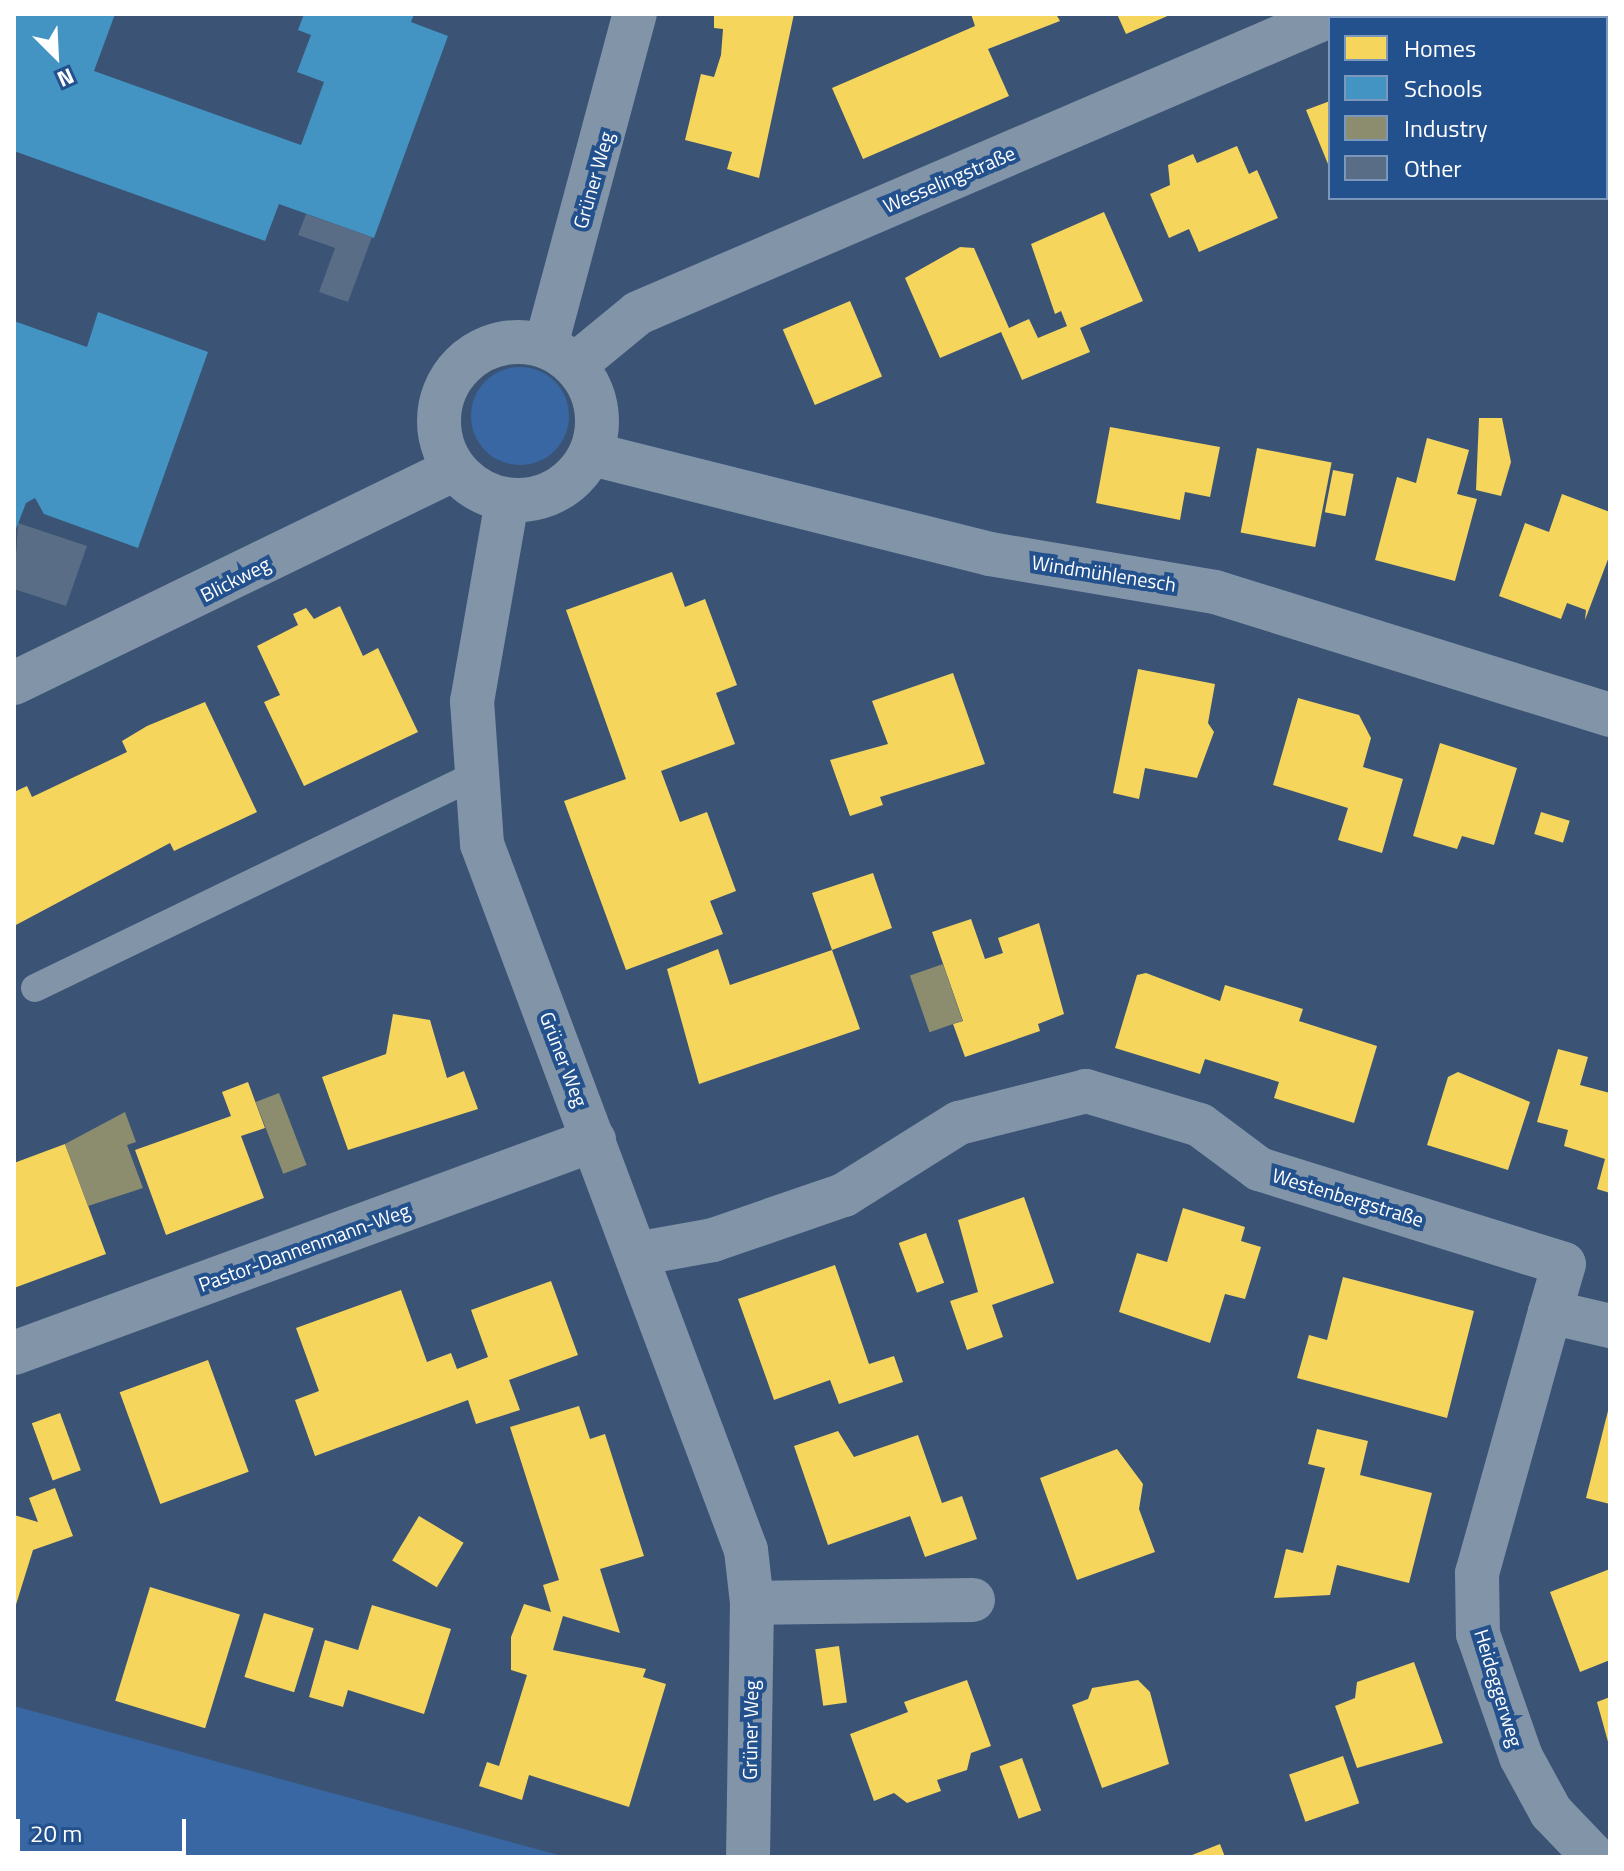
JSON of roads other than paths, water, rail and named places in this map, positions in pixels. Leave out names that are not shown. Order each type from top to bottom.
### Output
[{"type":"street","name":"Grüner Weg","points":[[561,355],[635,14]]},
{"type":"street","name":"Wesselingstraße","points":[[561,355],[638,313],[1328,17]]},
{"type":"street","points":[[509,341],[561,355],[596,396],[592,454],[576,476],[542,498],[507,501],[475,489],[454,469],[438,411],[449,380],[486,349],[509,341]]},
{"type":"street","name":"Windmühlenesch","points":[[592,454],[990,554],[1215,592],[1610,715]]},
{"type":"street","name":"Blickweg","points":[[22,672],[454,469]]},
{"type":"street","name":"Grüner Weg","points":[[507,501],[472,701],[482,844],[746,1550],[752,1603],[748,1857]]},
{"type":"street","name":"Westenbergstraße","points":[[636,1254],[713,1240],[844,1195],[959,1123],[1086,1091],[1200,1125],[1259,1169],[1564,1264],[1550,1312]]},
{"type":"street","name":"Pastor-Dannenmann-Weg","points":[[14,1353],[594,1140]]},
{"type":"street","points":[[1550,1312],[1610,1326]]},
{"type":"street","name":"Heideggerweg","points":[[1550,1312],[1477,1573],[1478,1634],[1521,1757],[1551,1812],[1594,1857]]},
{"type":"street","points":[[752,1603],[973,1600]]},
{"type":"lane","points":[[35,988],[477,774]]}]
